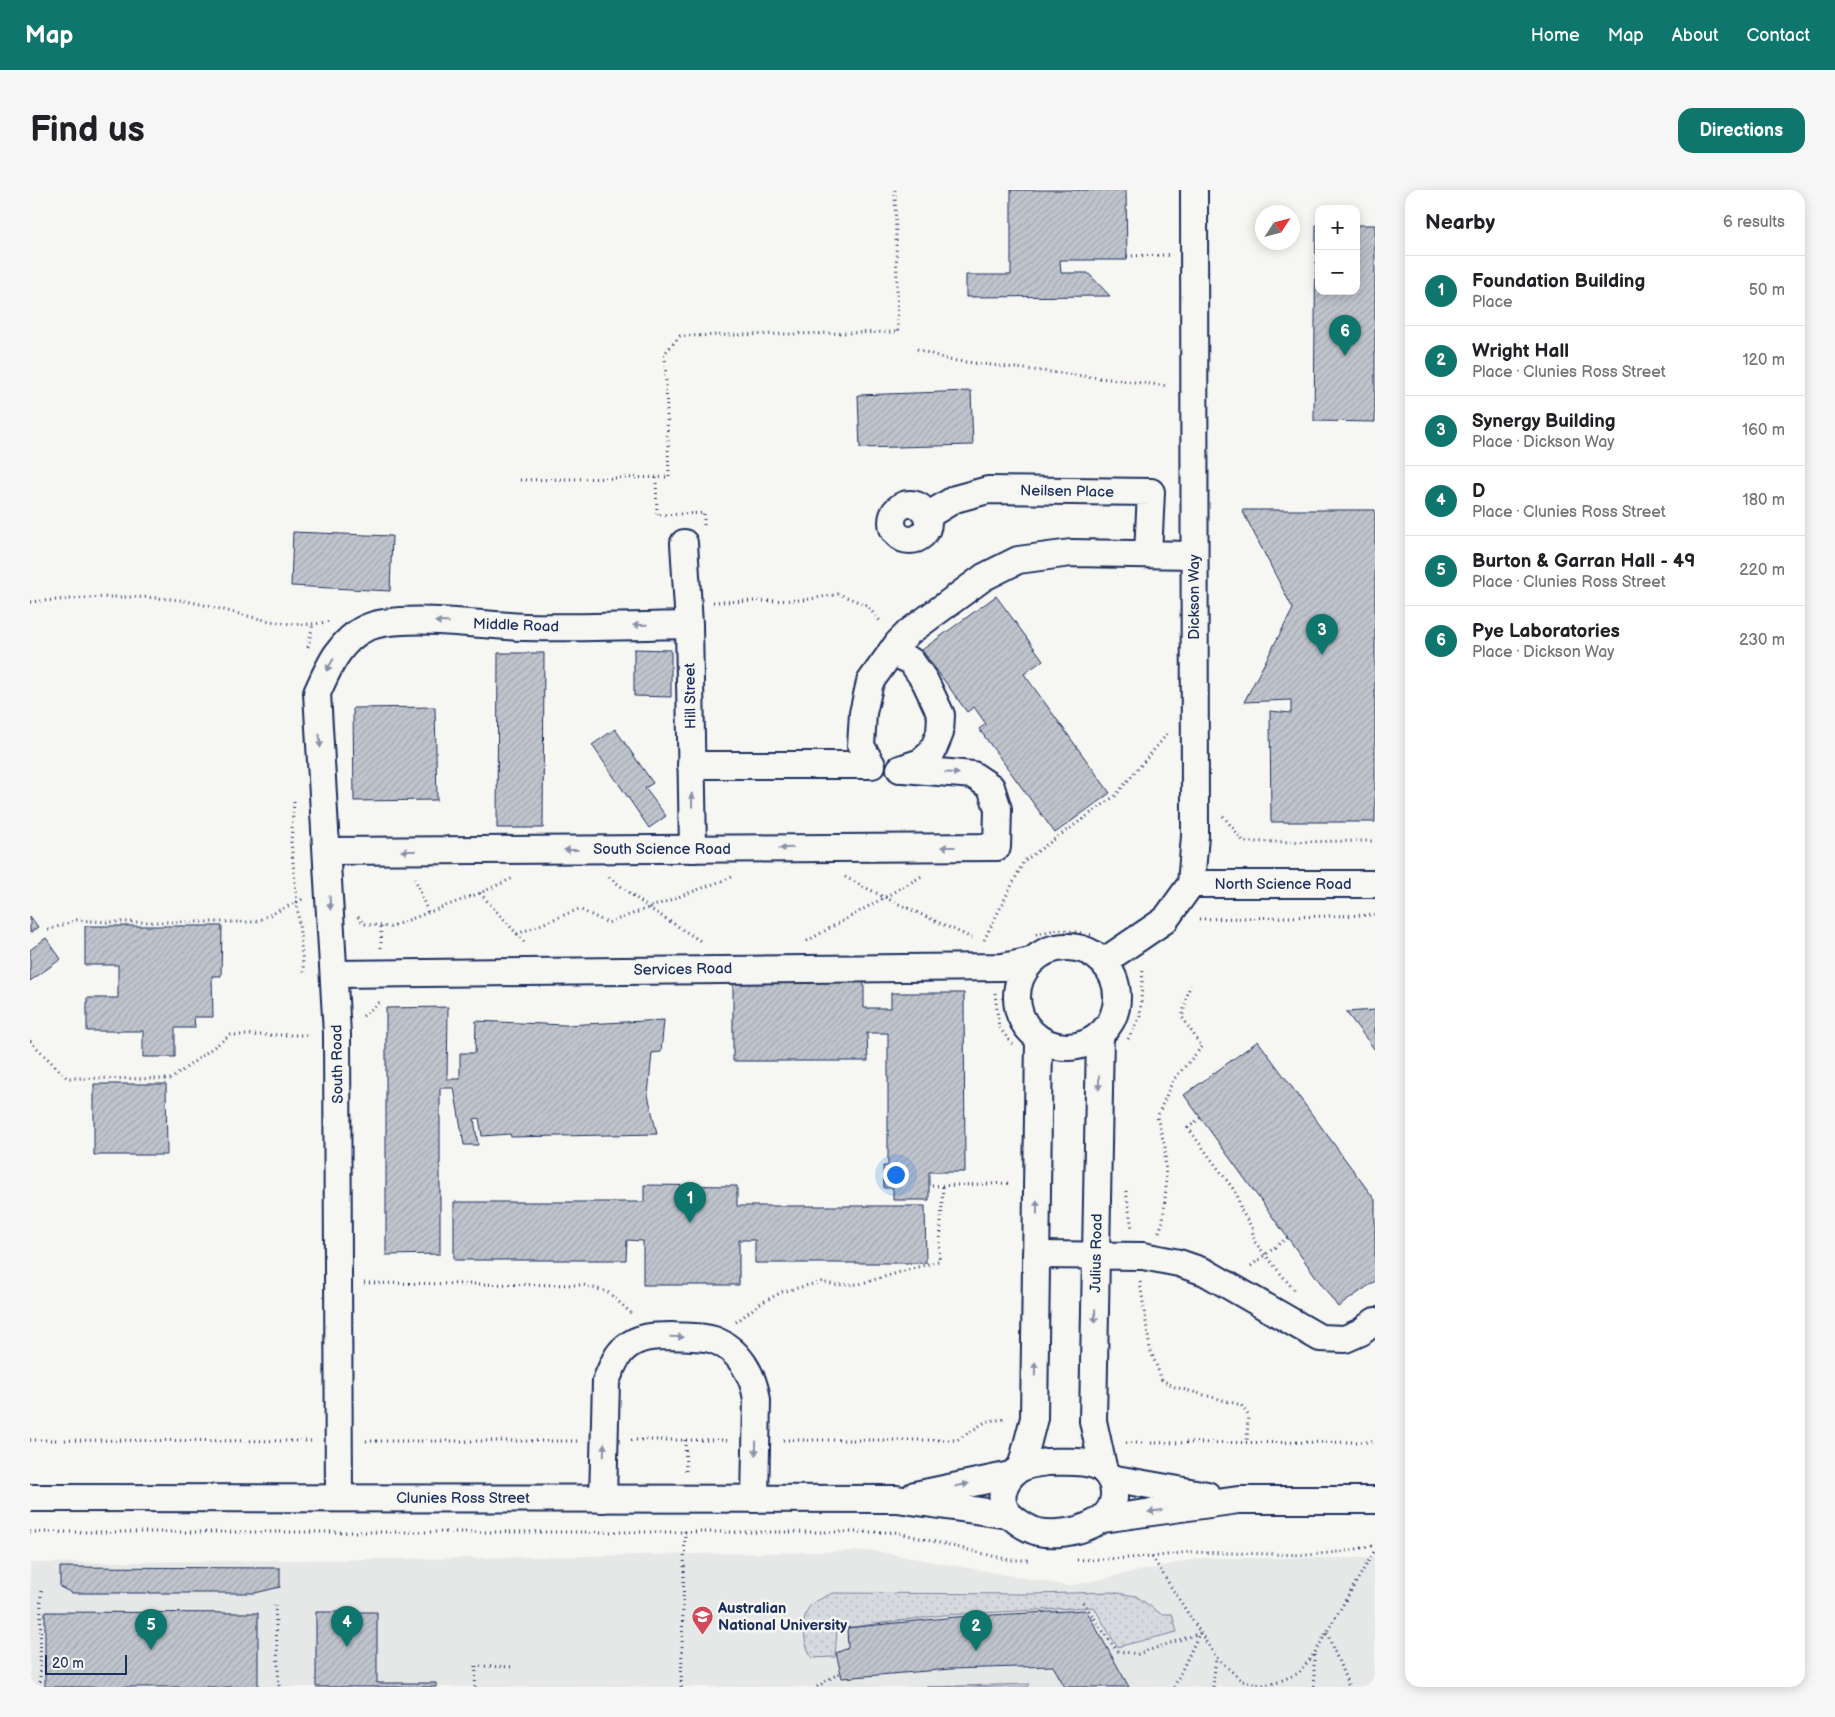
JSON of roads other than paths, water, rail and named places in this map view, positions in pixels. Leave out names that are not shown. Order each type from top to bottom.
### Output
[{"type":"street","name":"Dickson Way","points":[[1191,884],[1194,836],[1194,190]]},
{"type":"street","name":"Neilsen Place","points":[[928,516],[955,499],[988,490],[1150,492],[1148,554]]},
{"type":"street","name":"Hill Street","points":[[684,543],[688,614],[693,849]]},
{"type":"street","points":[[872,764],[860,746],[863,713],[870,682],[895,647],[909,632],[984,577],[1018,560],[1070,553],[1194,555]]},
{"type":"street","name":"Middle Road","points":[[348,640],[366,628],[389,621],[525,627],[688,614]]},
{"type":"street","name":"South Road","points":[[339,1498],[337,1034],[317,693],[330,663],[348,640]]},
{"type":"street","points":[[691,765],[872,764],[904,769],[921,762],[932,752],[940,734],[941,715],[925,681],[911,661],[895,647]]},
{"type":"street","name":"South Science Road","points":[[326,851],[997,847],[998,809],[991,787],[973,775],[904,769]]},
{"type":"street","points":[[1103,962],[1165,920],[1191,884]]},
{"type":"street","name":"North Science Road","points":[[1191,884],[1375,884]]},
{"type":"street","points":[[1059,947],[1075,947],[1090,952],[1103,962],[1116,985],[1117,999],[1115,1012],[1109,1024],[1100,1035],[1086,1043],[1070,1047],[1054,1046],[1039,1038],[1024,1022],[1016,1002],[1020,980],[1032,948],[1044,951],[1059,947]]},
{"type":"street","name":"Services Road","points":[[334,974],[550,970],[1003,967],[1032,948]]},
{"type":"street","name":"Julius Road","points":[[1100,1035],[1093,1421],[1107,1474]]},
{"type":"street","points":[[1039,1038],[1034,1418],[1016,1471],[1004,1488],[1002,1500],[1009,1515],[1030,1529],[1059,1534],[1102,1519],[1238,1500],[1375,1500]]},
{"type":"street","points":[[1036,1255],[1136,1256],[1178,1263],[1205,1272],[1320,1338],[1345,1339],[1361,1332],[1375,1321]]},
{"type":"street","points":[[603,1499],[606,1381],[613,1364],[624,1349],[637,1340],[652,1336],[701,1337],[715,1341],[740,1360],[755,1385],[755,1499]]},
{"type":"street","points":[[1016,1471],[1048,1462],[1068,1462],[1097,1466],[1107,1474],[1164,1489],[1238,1500]]},
{"type":"street","name":"Clunies Ross Street","points":[[897,1499],[1016,1471]]},
{"type":"street","points":[[1102,1519],[1113,1505],[1115,1499],[1107,1474]]},
{"type":"street","name":"Clunies Ross Street","points":[[30,1498],[897,1499],[1009,1515]]},
{"type":"place","name":"Pye Laboratories","points":[[1345,356]]},
{"type":"place","name":"Synergy Building","points":[[1322,655]]},
{"type":"place","name":"Foundation Building","points":[[690,1223]]},
{"type":"place","name":"Australian National University","points":[[702,1636]]},
{"type":"place","name":"D","points":[[347,1647]]},
{"type":"place","name":"Burton & Garran Hall - 49","points":[[151,1650]]},
{"type":"place","name":"Wright Hall","points":[[976,1651]]}]
